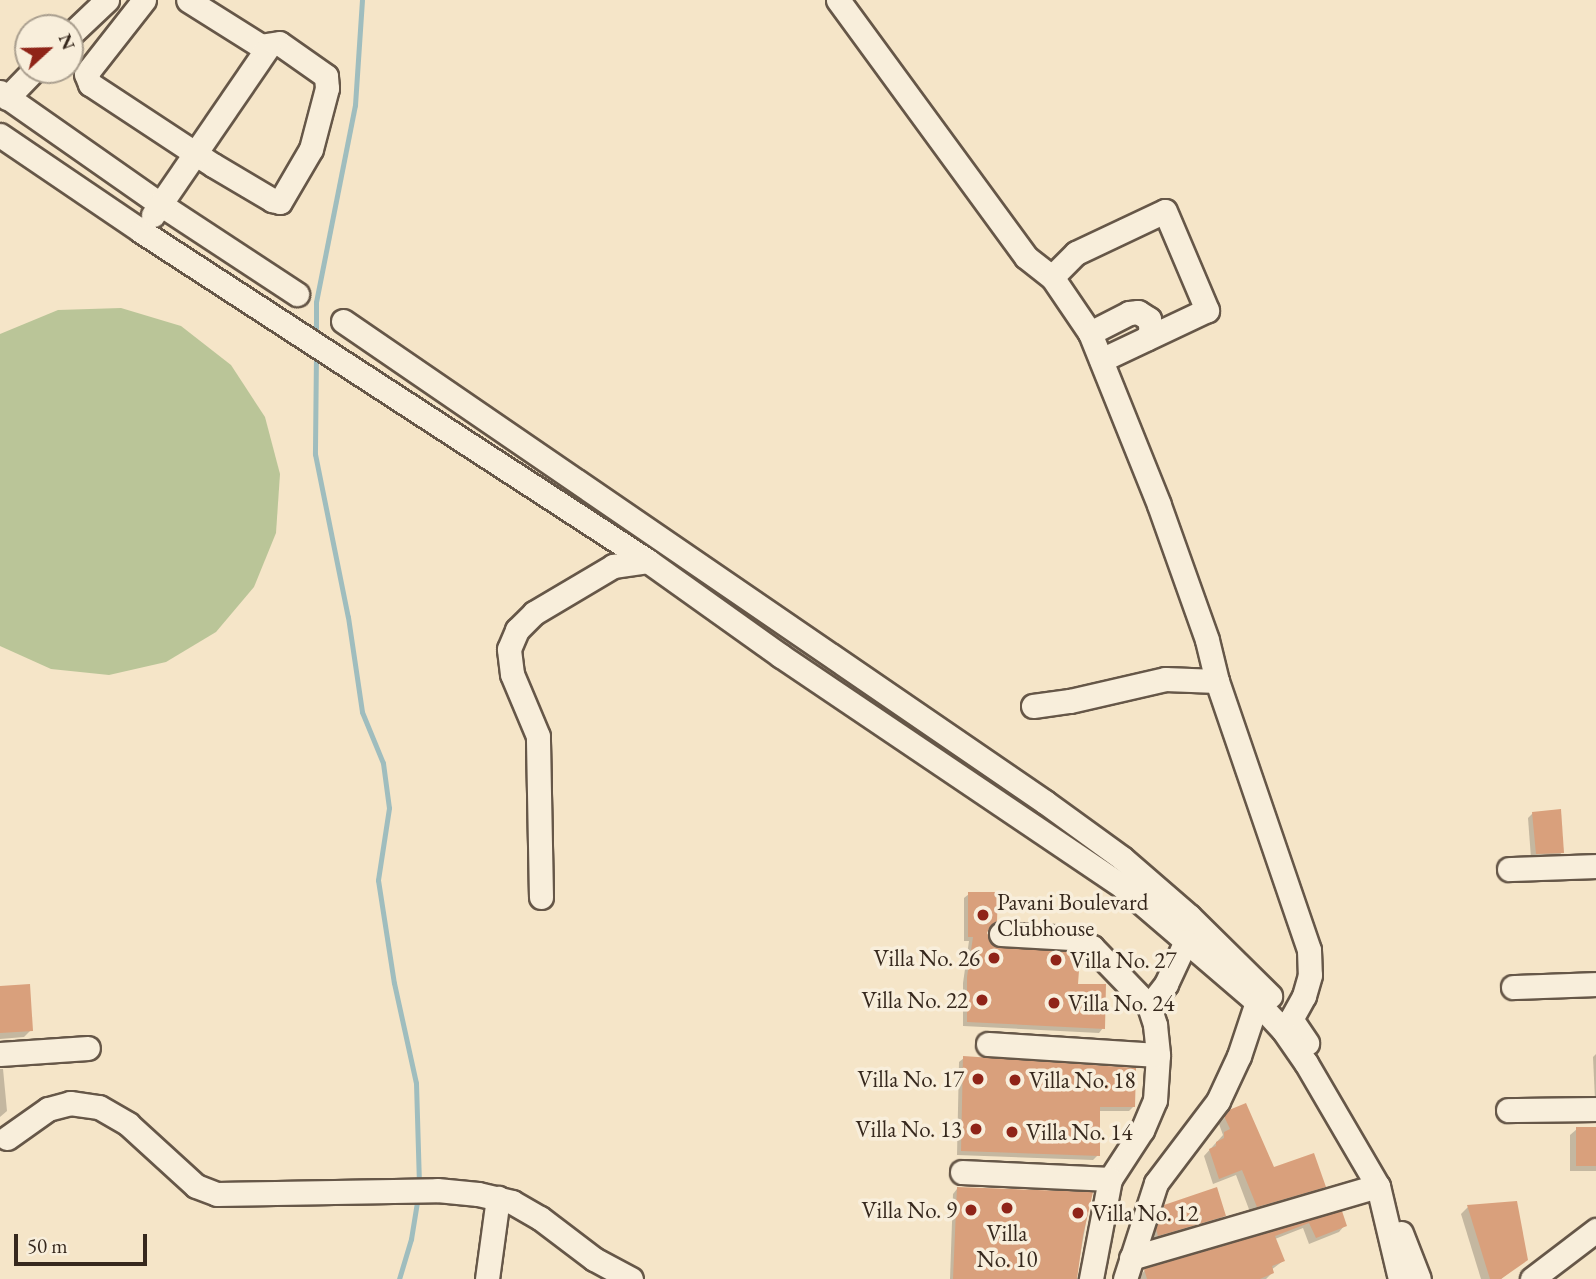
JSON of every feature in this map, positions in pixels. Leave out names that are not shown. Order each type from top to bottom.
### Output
[{"type":"street","points":[[84,22],[107,0]]},
{"type":"street","points":[[141,232],[193,152],[268,47],[279,43],[326,76],[327,88],[311,149],[280,202],[272,200],[193,152],[90,84],[86,74],[144,0]]},
{"type":"street","points":[[188,0],[268,47]]},
{"type":"street","points":[[838,0],[1026,257],[1052,277],[1090,333],[1159,505],[1208,640],[1217,681],[1309,950],[1310,975],[1304,996],[1291,1019]]},
{"type":"street","points":[[4,95],[160,204],[297,294]]},
{"type":"street","points":[[0,135],[141,232],[648,561],[781,656],[1124,887],[1257,1002],[1283,1030],[1306,1063],[1378,1186],[1400,1279]]},
{"type":"street","points":[[1052,277],[1076,253],[1165,211],[1207,310],[1101,360]]},
{"type":"street","points":[[1090,333],[1129,313],[1138,312],[1149,319],[1151,331],[1146,339]]},
{"type":"street","points":[[343,321],[816,643],[1122,858],[1189,916],[1291,1019],[1352,1114],[1419,1279]]},
{"type":"street","points":[[416,410],[433,383]]},
{"type":"street","points":[[541,897],[538,736],[512,674],[509,649],[517,630],[534,613],[613,565],[648,561]]},
{"type":"street","points":[[1033,706],[1070,701],[1165,679],[1217,681]]},
{"type":"street","points":[[1509,869],[1596,866]]},
{"type":"street","points":[[1001,934],[1082,941],[1092,947],[1149,1006],[1158,1055],[1156,1100],[1151,1115],[1110,1180],[1091,1279]]},
{"type":"street","points":[[1149,1006],[1166,984],[1186,941]]},
{"type":"street","points":[[1513,987],[1596,984]]},
{"type":"street","points":[[1128,1269],[1156,1183],[1217,1101],[1239,1055],[1257,1002]]},
{"type":"street","points":[[988,1044],[1158,1055]]},
{"type":"street","points":[[0,1054],[88,1048]]},
{"type":"street","points":[[7,1138],[48,1109],[70,1103],[99,1107],[128,1124],[196,1186],[217,1194],[437,1189],[498,1198],[512,1202],[540,1218],[594,1259],[631,1279]]},
{"type":"street","points":[[1508,1111],[1596,1109]]},
{"type":"street","points":[[961,1172],[1110,1180]]},
{"type":"street","points":[[1128,1269],[1378,1186]]},
{"type":"street","points":[[487,1279],[498,1198]]},
{"type":"street","points":[[1532,1279],[1596,1230]]},
{"type":"green space","points":[[121,308],[181,326],[231,365],[265,417],[280,474],[276,533],[254,587],[216,632],[166,662],[109,675],[51,669],[0,646],[0,334],[58,310]]},
{"type":"building","points":[[1561,809],[1564,853],[1536,854],[1532,812]]},
{"type":"building","points":[[968,892],[998,892],[997,921],[990,926],[987,933],[994,946],[1068,952],[1080,957],[1078,984],[1106,984],[1105,1029],[967,1022],[967,977],[973,937],[968,937]]},
{"type":"building","points":[[30,984],[33,1031],[0,1033],[0,986]]},
{"type":"building","points":[[963,1056],[1136,1068],[1135,1107],[1100,1107],[1100,1156],[961,1151]]},
{"type":"building","points":[[1246,1103],[1274,1167],[1314,1153],[1326,1187],[1257,1207],[1242,1170],[1219,1179],[1209,1149],[1216,1146],[1216,1142],[1224,1138],[1224,1132],[1230,1129],[1224,1116],[1229,1110]]},
{"type":"building","points":[[1576,1127],[1596,1127],[1596,1166],[1576,1166]]},
{"type":"building","points":[[957,1187],[1093,1192],[1077,1279],[953,1279]]},
{"type":"building","points":[[1217,1187],[1226,1216],[1158,1236],[1156,1229],[1160,1217],[1165,1215],[1164,1205]]},
{"type":"building","points":[[1517,1201],[1528,1260],[1501,1279],[1490,1279],[1467,1205]]},
{"type":"building","points":[[1342,1211],[1347,1226],[1316,1238],[1309,1223],[1275,1236],[1285,1261],[1272,1266],[1274,1273],[1260,1279],[1147,1279],[1144,1269]]},
{"type":"waterway","points":[[316,336],[316,302],[355,105],[362,0]]},
{"type":"waterway","points":[[316,353],[315,454],[348,617],[362,712],[383,763],[389,808],[378,880],[394,983],[416,1083],[419,1183]]},
{"type":"waterway","points":[[399,1279],[411,1239],[418,1196]]},
{"type":"place","name":"Pavani Boulevard Clubhouse","points":[[983,915]]},
{"type":"place","name":"Villa No. 26","points":[[994,958]]},
{"type":"place","name":"Villa No. 27","points":[[1056,960]]},
{"type":"place","name":"Villa No. 22","points":[[982,1000]]},
{"type":"place","name":"Villa No. 24","points":[[1054,1003]]},
{"type":"place","name":"Villa No. 17","points":[[978,1079]]},
{"type":"place","name":"Villa No. 18","points":[[1015,1080]]},
{"type":"place","name":"Villa No. 13","points":[[976,1129]]},
{"type":"place","name":"Villa No. 14","points":[[1012,1132]]},
{"type":"place","name":"Villa No. 10","points":[[1007,1208]]},
{"type":"place","name":"Villa No. 9","points":[[971,1210]]},
{"type":"place","name":"Villa No. 12","points":[[1078,1213]]}]
